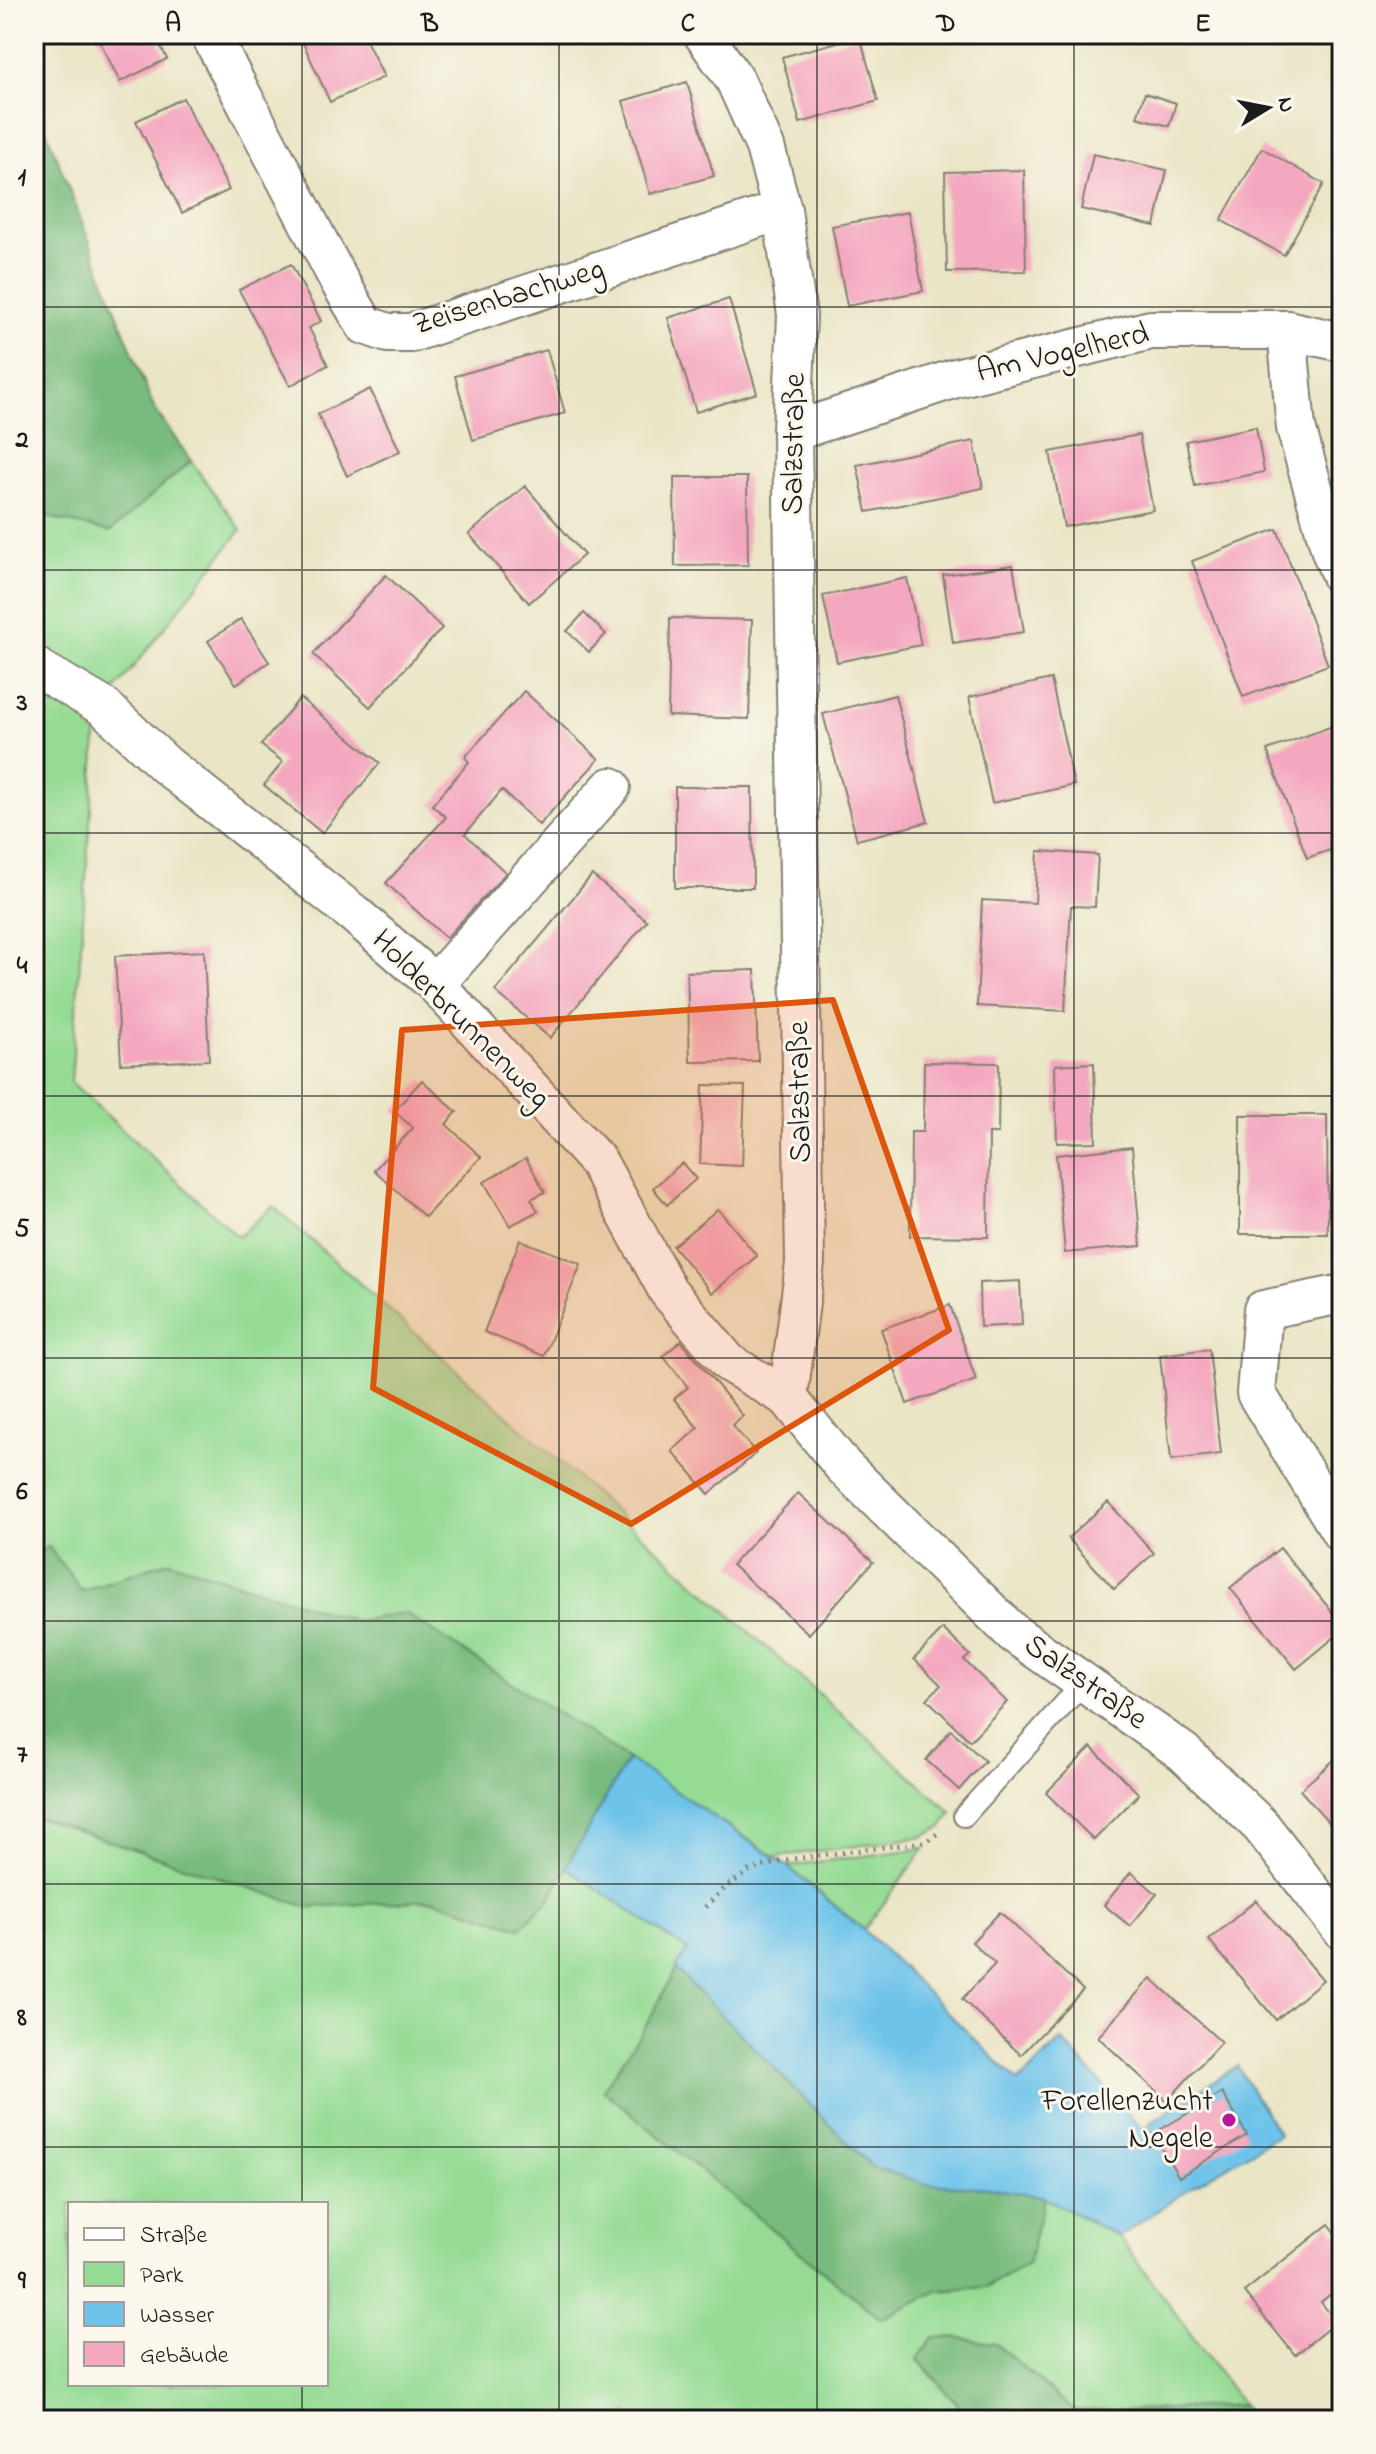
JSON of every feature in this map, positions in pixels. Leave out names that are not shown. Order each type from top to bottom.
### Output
[{"type":"street","name":"Zeisenbachweg","points":[[210,34],[365,325],[388,333],[411,333],[782,210]]},
{"type":"street","name":"Salzstraße","points":[[703,34],[735,80],[765,147],[782,210],[797,315],[792,432],[805,1263],[788,1398],[843,1466],[1013,1633],[1183,1752],[1261,1826],[1342,1930]]},
{"type":"street","name":"Am Vogelherd","points":[[792,432],[956,378],[1151,330],[1287,330],[1342,342]]},
{"type":"street","points":[[1287,330],[1296,428],[1331,551],[1342,578]]},
{"type":"street","name":"Holderbrunnenweg","points":[[34,666],[104,707],[166,765],[353,913],[435,984],[598,1162],[668,1291],[729,1363],[788,1398]]},
{"type":"street","points":[[435,984],[611,787]]},
{"type":"street","points":[[1342,1294],[1263,1310],[1256,1393],[1342,1534]]},
{"type":"lane","points":[[964,1816],[1084,1682]]},
{"type":"path","points":[[705,1907],[749,1871],[784,1860],[925,1842],[964,1816]]},
{"type":"highlighted area","points":[[833,1000],[949,1330],[631,1524],[373,1388],[402,1030]]},
{"type":"green space","points":[[34,91],[48,135],[154,408],[191,461],[110,532],[45,516],[34,506]]},
{"type":"green space","points":[[191,461],[241,530],[106,702],[34,659],[34,506],[45,516],[110,532]]},
{"type":"green space","points":[[34,675],[98,712],[71,1082],[238,1237],[273,1206],[952,1813],[942,1827],[922,1837],[775,1857],[405,1613],[355,1621],[169,1561],[82,1591],[48,1547],[34,1557]]},
{"type":"green space","points":[[48,1546],[82,1591],[169,1561],[355,1621],[405,1613],[628,1759],[548,1901],[520,1928],[434,1900],[308,1907],[34,1816],[34,1557]]},
{"type":"green space","points":[[34,1816],[308,1907],[434,1900],[520,1927],[548,1901],[566,1867],[687,1950],[647,2024],[604,2090],[881,2319],[937,2291],[986,2287],[1027,2264],[1044,2197],[1119,2237],[1243,2405],[1134,2411],[1073,2410],[996,2344],[934,2337],[918,2360],[971,2420],[630,2420],[628,2413],[603,2420],[34,2420]]},
{"type":"green space","points":[[925,1848],[864,1930],[787,1866]]},
{"type":"green space","points":[[676,1969],[871,2166],[1044,2197],[1028,2264],[986,2287],[937,2291],[881,2319],[603,2090],[647,2024]]},
{"type":"green space","points":[[933,2337],[996,2344],[1073,2410],[1134,2411],[1243,2405],[1253,2420],[971,2420],[918,2359]]},
{"type":"water","points":[[628,1759],[787,1866],[864,1930],[1018,2082],[1062,2040],[1142,2129],[1237,2066],[1279,2135],[1190,2188],[1119,2237],[1044,2197],[988,2188],[926,2184],[871,2166],[676,1969],[687,1950],[566,1867]]},
{"type":"building","points":[[96,34],[155,34],[167,59],[120,82]]},
{"type":"building","points":[[299,34],[363,34],[384,77],[330,102]]},
{"type":"building","points":[[860,36],[878,101],[800,123],[782,57]]},
{"type":"building","points":[[687,82],[714,176],[650,194],[623,101]]},
{"type":"building","points":[[1145,93],[1176,103],[1169,126],[1137,117]]},
{"type":"building","points":[[183,98],[229,190],[182,213],[136,121]]},
{"type":"building","points":[[1262,148],[1324,184],[1284,255],[1221,220]]},
{"type":"building","points":[[1093,154],[1167,170],[1155,226],[1081,209]]},
{"type":"building","points":[[1024,170],[1026,271],[947,272],[945,172]]},
{"type":"building","points":[[908,212],[923,291],[847,306],[832,226]]},
{"type":"building","points":[[291,264],[321,321],[309,328],[328,365],[290,386],[239,290]]},
{"type":"building","points":[[729,299],[757,393],[696,412],[668,318]]},
{"type":"building","points":[[547,350],[565,413],[473,440],[455,376]]},
{"type":"building","points":[[370,389],[400,451],[347,476],[318,414]]},
{"type":"building","points":[[1256,427],[1264,472],[1195,486],[1186,441]]},
{"type":"building","points":[[1139,435],[1153,510],[1064,527],[1050,452]]},
{"type":"building","points":[[974,441],[983,488],[867,512],[857,465]]},
{"type":"building","points":[[674,477],[747,477],[748,565],[675,566]]},
{"type":"building","points":[[525,486],[584,555],[529,603],[469,534]]},
{"type":"building","points":[[1277,529],[1328,665],[1243,697],[1192,561]]},
{"type":"building","points":[[1013,565],[1024,632],[953,643],[943,575]]},
{"type":"building","points":[[386,575],[442,628],[370,707],[313,654]]},
{"type":"building","points":[[907,578],[921,645],[837,662],[823,596]]},
{"type":"building","points":[[584,613],[606,634],[589,652],[567,631]]},
{"type":"building","points":[[670,618],[752,620],[749,719],[668,716]]},
{"type":"building","points":[[241,619],[269,662],[236,684],[208,641]]},
{"type":"building","points":[[1051,679],[1074,785],[992,803],[969,697]]},
{"type":"building","points":[[524,691],[599,759],[539,825],[502,790],[465,834],[506,873],[446,938],[386,883],[446,817],[432,805],[469,762],[465,757]]},
{"type":"building","points":[[895,695],[928,822],[857,840],[823,714]]},
{"type":"building","points":[[300,698],[380,763],[322,833],[264,785],[283,762],[261,745]]},
{"type":"building","points":[[1338,724],[1342,735],[1342,846],[1307,858],[1267,750]]},
{"type":"building","points":[[675,787],[752,787],[753,888],[675,888]]},
{"type":"building","points":[[1038,851],[1098,855],[1095,907],[1071,906],[1065,1011],[977,1006],[982,900],[1035,903]]},
{"type":"building","points":[[592,875],[647,921],[550,1038],[495,991]]},
{"type":"building","points":[[204,951],[209,1060],[121,1064],[115,956]]},
{"type":"building","points":[[755,970],[758,1061],[690,1062],[687,972]]},
{"type":"building","points":[[924,1062],[999,1063],[998,1133],[989,1133],[988,1237],[910,1236],[911,1132],[923,1132]]},
{"type":"building","points":[[1094,1063],[1096,1142],[1057,1143],[1055,1065]]},
{"type":"building","points":[[422,1080],[457,1112],[446,1124],[481,1157],[425,1217],[374,1170],[413,1128],[394,1111]]},
{"type":"building","points":[[703,1085],[745,1086],[742,1166],[700,1164]]},
{"type":"building","points":[[1240,1115],[1327,1115],[1328,1234],[1240,1234]]},
{"type":"building","points":[[1132,1147],[1141,1246],[1065,1253],[1056,1155]]},
{"type":"building","points":[[526,1158],[545,1192],[531,1199],[538,1211],[510,1226],[484,1182]]},
{"type":"building","points":[[682,1163],[696,1179],[667,1205],[653,1188]]},
{"type":"building","points":[[718,1209],[757,1256],[712,1293],[673,1246]]},
{"type":"building","points":[[520,1240],[581,1264],[544,1356],[484,1332]]},
{"type":"building","points":[[1020,1281],[1022,1325],[980,1327],[979,1283]]},
{"type":"building","points":[[950,1305],[976,1380],[907,1404],[881,1329]]},
{"type":"building","points":[[681,1341],[743,1416],[732,1425],[756,1453],[709,1494],[672,1451],[698,1428],[674,1399],[688,1387],[663,1356]]},
{"type":"building","points":[[1209,1349],[1221,1454],[1171,1460],[1160,1355]]},
{"type":"building","points":[[798,1493],[873,1562],[809,1634],[732,1565]]},
{"type":"building","points":[[1108,1502],[1154,1553],[1114,1589],[1068,1538]]},
{"type":"building","points":[[1280,1548],[1342,1624],[1342,1631],[1296,1669],[1230,1588]]},
{"type":"building","points":[[943,1629],[970,1655],[964,1660],[1007,1702],[970,1741],[927,1699],[941,1685],[914,1659]]},
{"type":"building","points":[[951,1730],[985,1761],[959,1790],[926,1760]]},
{"type":"building","points":[[1091,1747],[1139,1794],[1094,1840],[1046,1793]]},
{"type":"building","points":[[1342,1753],[1342,1837],[1300,1790]]},
{"type":"building","points":[[1131,1872],[1157,1894],[1130,1926],[1104,1905]]},
{"type":"building","points":[[1256,1900],[1323,1980],[1276,2020],[1209,1940]]},
{"type":"building","points":[[1000,1912],[1083,1990],[1021,2055],[962,1999],[995,1964],[972,1942]]},
{"type":"building","points":[[1151,1978],[1221,2042],[1167,2101],[1098,2037]]},
{"type":"building","points":[[1222,2093],[1247,2135],[1179,2177],[1153,2134]]},
{"type":"building","points":[[1329,2224],[1342,2241],[1342,2285],[1321,2302],[1336,2322],[1295,2355],[1244,2292]]},
{"type":"place","name":"Forellenzucht Negele","points":[[1229,2120]]}]
